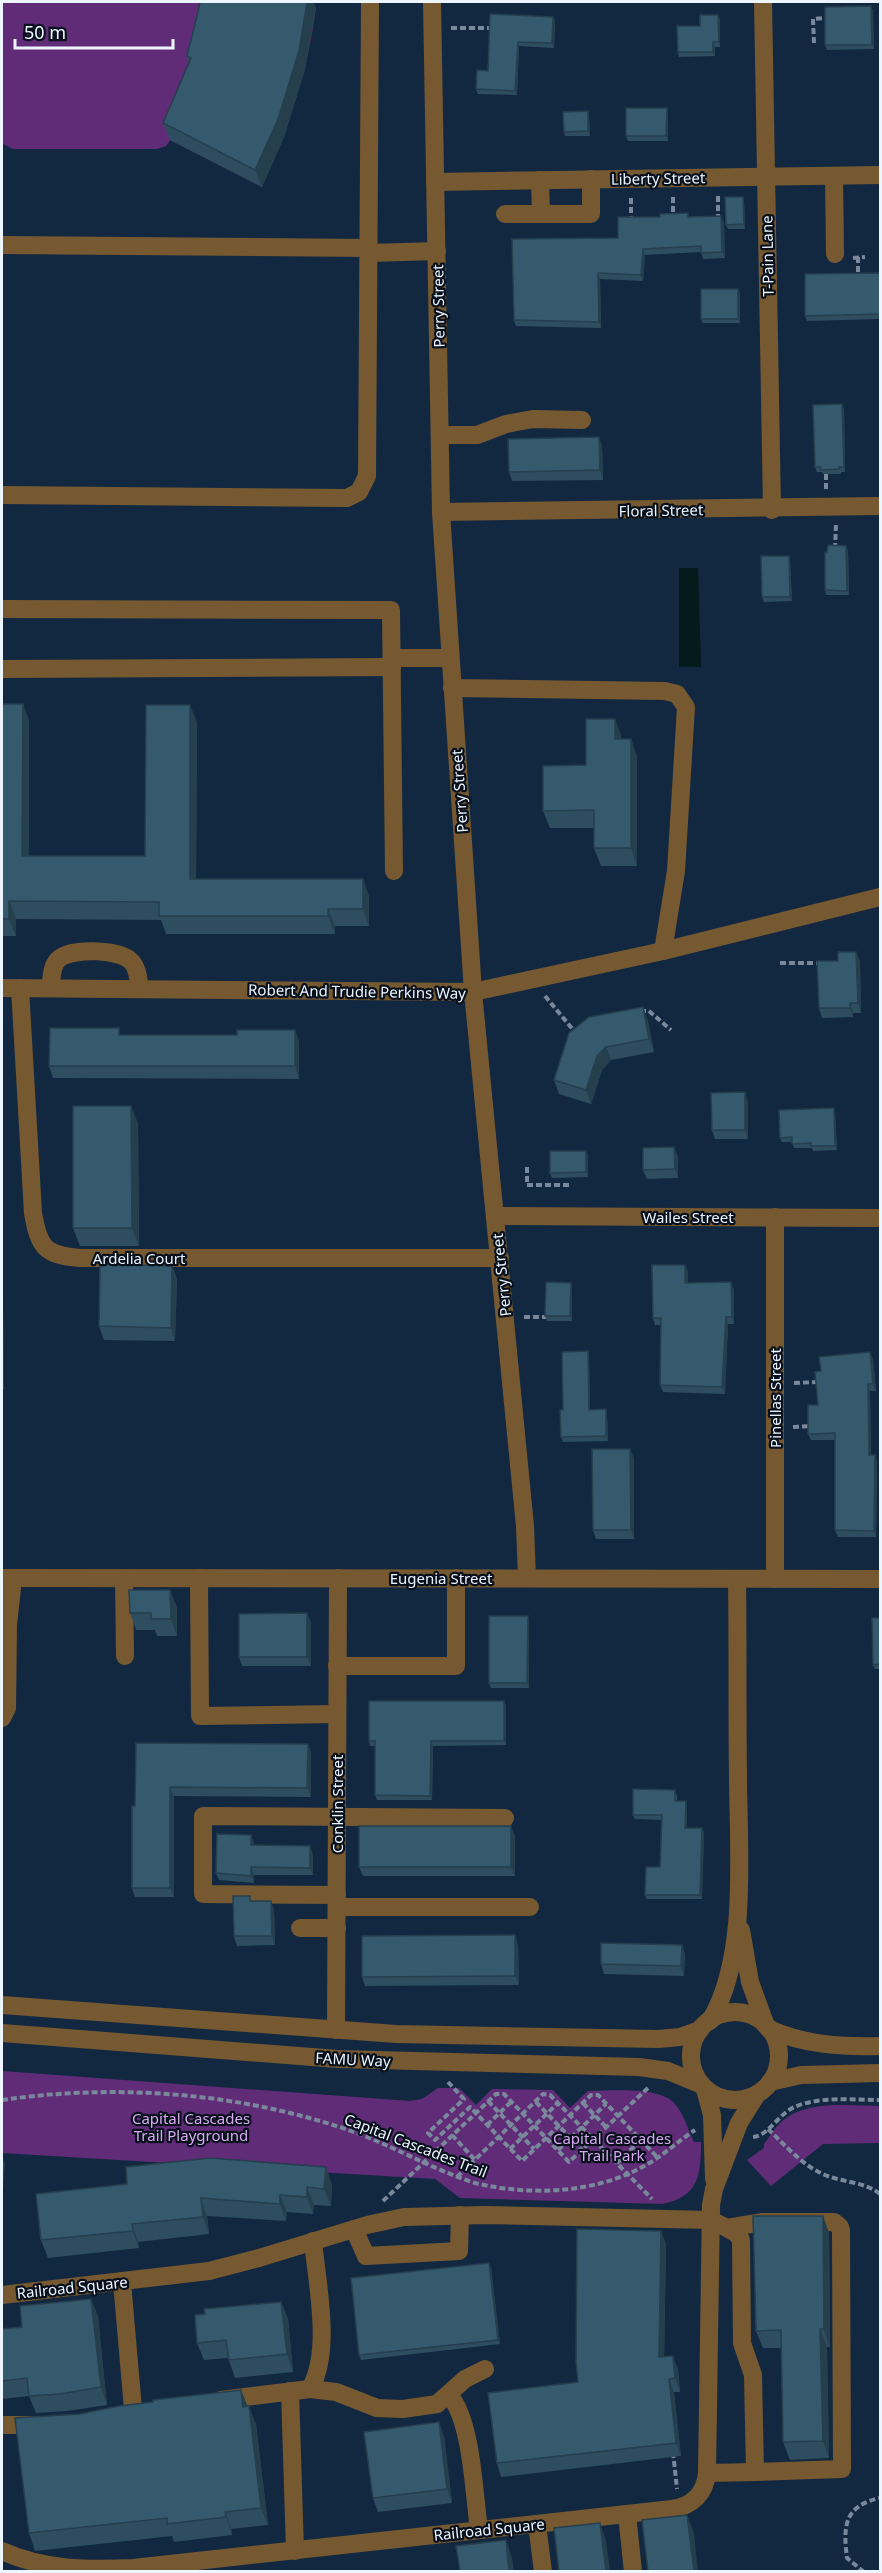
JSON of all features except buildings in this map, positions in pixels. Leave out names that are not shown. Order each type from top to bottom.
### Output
[{"type":"street","points":[[2,495],[347,498],[359,492],[367,476],[370,2]]},
{"type":"street","name":"Perry Street","points":[[432,2],[441,512],[473,992],[528,1556],[527,1578]]},
{"type":"street","name":"T-Pain Lane","points":[[763,2],[772,510]]},
{"type":"street","name":"Liberty Street","points":[[435,182],[880,175]]},
{"type":"street","points":[[834,176],[835,254]]},
{"type":"street","points":[[505,214],[591,214],[591,179]]},
{"type":"street","points":[[540,180],[541,214]]},
{"type":"street","points":[[2,245],[437,251]]},
{"type":"street","points":[[440,435],[477,435],[506,424],[533,419],[582,420]]},
{"type":"street","name":"Floral Street","points":[[441,512],[772,510],[880,506]]},
{"type":"street","points":[[2,609],[391,610],[394,871]]},
{"type":"street","points":[[2,669],[392,663],[450,658]]},
{"type":"street","points":[[452,688],[665,691],[677,694],[686,707],[676,871],[663,951]]},
{"type":"street","name":"Robert And Trudie Perkins Way","points":[[11,988],[473,992],[663,951],[880,897]]},
{"type":"street","points":[[50,988],[55,963],[61,957],[73,952],[114,952],[124,955],[136,968],[140,988]]},
{"type":"street","name":"Ardelia Court","points":[[11,988],[33,1214],[36,1234],[41,1245],[48,1251],[62,1256],[80,1258],[500,1258]]},
{"type":"street","name":"Wailes Street","points":[[495,1216],[880,1218]]},
{"type":"street","name":"Pinellas Street","points":[[775,1217],[775,1579]]},
{"type":"street","points":[[2,1718],[7,1708],[7,1578]]},
{"type":"street","name":"Eugenia Street","points":[[7,1578],[880,1579]]},
{"type":"street","points":[[124,1578],[125,1656]]},
{"type":"street","points":[[199,1578],[200,1716],[337,1714]]},
{"type":"street","name":"Conklin Street","points":[[336,2030],[338,1578]]},
{"type":"street","points":[[337,1666],[456,1666],[456,1578]]},
{"type":"street","points":[[679,2508],[698,2498],[705,2484],[707,2473],[719,2224],[714,2189],[712,2115],[704,2087],[695,2074],[691,2055],[694,2042],[720,2004],[727,1982],[738,1913],[736,1579]]},
{"type":"street","points":[[505,1818],[203,1816],[203,1894],[530,1907]]},
{"type":"street","points":[[714,2189],[739,2123],[778,2067],[777,2044],[768,2028],[750,1982],[738,1913]]},
{"type":"street","points":[[300,1928],[337,1928]]},
{"type":"street","name":"FAMU Way","points":[[2,2005],[336,2030],[464,2036],[658,2040],[680,2037],[729,2013],[742,2013],[792,2038],[821,2044],[880,2046]]},
{"type":"street","name":"FAMU Way","points":[[2,2033],[348,2059],[639,2067],[668,2071],[704,2087],[719,2097],[734,2100],[801,2075],[880,2073]]},
{"type":"street","points":[[354,2229],[366,2256],[459,2251],[460,2214]]},
{"type":"street","name":"Railroad Square","points":[[2,2295],[122,2282],[226,2267],[354,2229],[404,2217],[460,2214],[672,2219],[719,2224],[829,2222],[837,2224],[841,2231],[842,2469],[755,2472]]},
{"type":"street","points":[[707,2473],[755,2472],[753,2375],[742,2343],[741,2240],[737,2234],[719,2224]]},
{"type":"street","points":[[310,2389],[318,2373],[322,2353],[313,2241]]},
{"type":"street","points":[[122,2282],[125,2412],[154,2406]]},
{"type":"street","points":[[200,2402],[310,2389],[336,2392],[363,2404],[390,2409],[437,2404],[465,2379],[485,2369]]},
{"type":"street","points":[[290,2391],[295,2551]]},
{"type":"street","points":[[449,2395],[460,2410],[465,2427],[479,2530]]},
{"type":"street","points":[[2,2425],[57,2423]]},
{"type":"street","name":"Railroad Square","points":[[2,2551],[49,2566],[101,2569],[156,2566],[679,2508]]},
{"type":"street","points":[[627,2514],[633,2571]]},
{"type":"street","points":[[537,2524],[543,2571]]},
{"type":"path","points":[[814,43],[813,19],[827,18]]},
{"type":"path","points":[[433,28],[491,28]]},
{"type":"path","points":[[717,178],[718,222]]},
{"type":"path","points":[[630,223],[631,179]]},
{"type":"path","points":[[858,257],[858,279]]},
{"type":"path","points":[[835,530],[835,550]]},
{"type":"path","points":[[780,963],[826,963]]},
{"type":"path","points":[[531,980],[579,1037]]},
{"type":"path","points":[[636,1012],[649,1011],[671,1030]]},
{"type":"path","points":[[527,1167],[527,1185],[569,1185]]},
{"type":"path","points":[[448,2082],[464,2099],[428,2133],[435,2140],[470,2108],[522,2161],[591,2095],[598,2095],[658,2158]]},
{"type":"path","points":[[377,2206],[496,2094],[504,2094],[569,2162],[649,2087]]},
{"type":"path","name":"Capital Cascades Trail","points":[[2,2100],[62,2094],[119,2092],[218,2100],[291,2114],[336,2127],[382,2143],[457,2177],[495,2188],[539,2191],[582,2186],[628,2174],[658,2158],[692,2133],[702,2129]]},
{"type":"path","points":[[457,2177],[543,2094],[550,2095],[672,2219]]},
{"type":"path","points":[[489,2100],[534,2149]]},
{"type":"path","points":[[744,2135],[758,2136],[768,2129],[781,2114],[803,2104],[820,2101],[880,2100]]},
{"type":"path","points":[[487,2125],[511,2102]]},
{"type":"path","points":[[536,2102],[582,2150]]},
{"type":"path","points":[[510,2149],[558,2103]]},
{"type":"path","points":[[583,2103],[606,2127]]},
{"type":"path","points":[[558,2150],[606,2104]]},
{"type":"path","points":[[768,2129],[816,2171],[838,2180],[866,2186],[880,2194]]},
{"type":"path","points":[[452,2135],[475,2160]]},
{"type":"path","points":[[617,2163],[641,2140]]},
{"type":"path","points":[[672,2440],[679,2508]]},
{"type":"path","points":[[864,2571],[847,2558],[844,2530],[852,2514],[859,2507],[880,2498]]},
{"type":"green space","points":[[2,2],[305,2],[305,6],[316,7],[308,54],[296,99],[262,187],[170,140],[166,146],[157,149],[13,149],[3,144]]},
{"type":"green space","name":"Capital Cascades Trail Park","points":[[2,2071],[410,2101],[422,2099],[438,2088],[459,2088],[476,2105],[492,2089],[553,2090],[570,2108],[588,2091],[647,2092],[668,2098],[678,2108],[694,2142],[701,2142],[700,2165],[691,2190],[674,2201],[662,2204],[460,2198],[435,2179],[2,2153]]},
{"type":"green space","points":[[831,2105],[880,2106],[880,2143],[823,2144],[771,2186],[747,2160],[764,2148],[764,2144],[779,2124],[795,2113]]},
{"type":"shaded area","points":[[679,568],[698,568],[701,667],[679,667]]},
{"type":"park label","name":"Capital Cascades Trail Playground","points":[[191,2126]]}]
